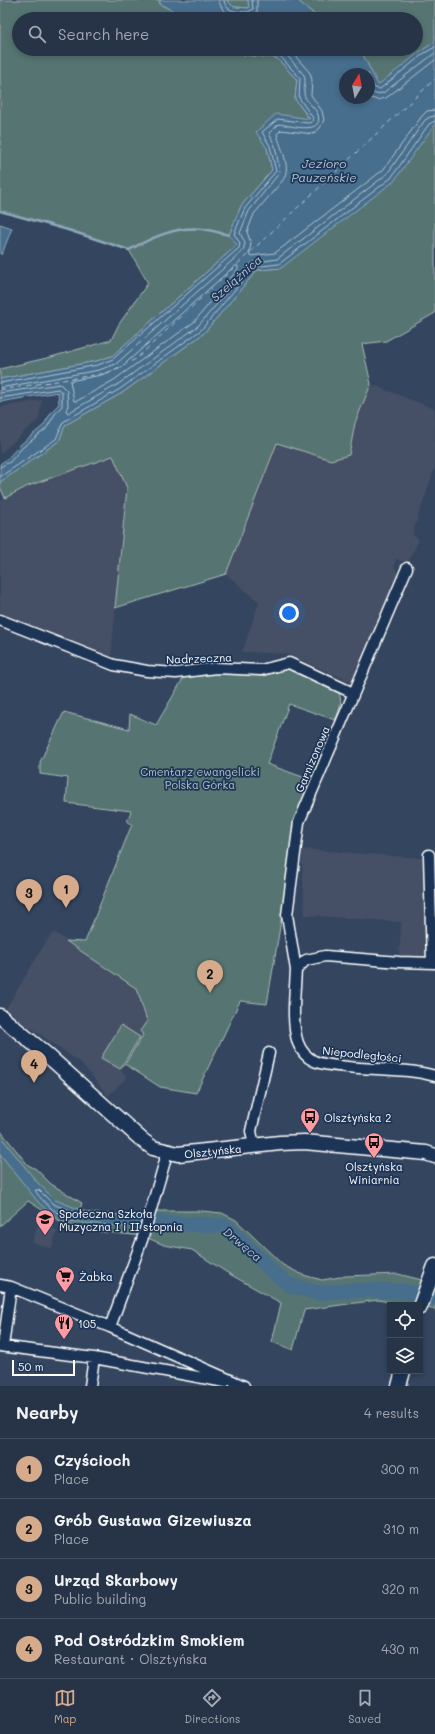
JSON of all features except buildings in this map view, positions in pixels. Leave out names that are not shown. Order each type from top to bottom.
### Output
[{"type":"street","name":"Garnizonowa","points":[[295,1015],[296,970],[287,915],[299,822],[407,568]]},
{"type":"street","name":"Nadrzeczna","points":[[0,620],[114,665],[147,671],[176,673],[216,668],[261,670],[289,663],[353,693]]},
{"type":"street","points":[[296,970],[306,960],[325,956],[399,962],[433,963],[429,855]]},
{"type":"street","name":"Niepodległości","points":[[295,1015],[298,1043],[303,1053],[314,1061],[334,1066],[402,1070],[435,1076]]},
{"type":"street","name":"Olsztyńska","points":[[0,1016],[46,1054],[142,1140],[153,1148],[165,1152],[189,1154],[254,1146],[304,1142],[432,1154]]},
{"type":"street","points":[[254,1146],[251,1130],[269,1053]]},
{"type":"street","points":[[110,1327],[144,1234],[164,1161],[165,1152]]},
{"type":"street","points":[[422,1302],[435,1266]]},
{"type":"street","points":[[0,1285],[10,1286],[110,1327],[243,1386]]},
{"type":"street","points":[[10,1286],[2,1346],[94,1358],[243,1386]]},
{"type":"street","points":[[160,1370],[168,1361],[168,1352]]},
{"type":"street","points":[[90,1386],[94,1358]]},
{"type":"street","points":[[399,1386],[402,1374]]},
{"type":"shaded area","points":[[371,384],[435,409],[435,467],[412,535],[419,539],[408,563],[396,559],[394,566],[398,574],[353,683],[287,654],[242,652],[259,602],[226,574],[277,442],[331,460],[349,455],[355,423]]},
{"type":"shaded area","points":[[42,400],[39,419],[0,454],[0,407]]},
{"type":"shaded area","points":[[113,456],[127,488],[111,659],[0,615],[0,501],[28,486]]},
{"type":"shaded area","points":[[301,849],[435,859],[435,959],[399,957],[401,922],[305,915]]},
{"type":"shaded area","points":[[54,932],[137,989],[147,1021],[140,1031],[143,1035],[121,1071],[127,1077],[108,1096],[81,1063],[5,1010],[47,940]]},
{"type":"shaded area","name":"Społeczna Szkoła Muzyczna I i II stopnia","points":[[51,1224],[57,1232],[51,1249],[32,1242],[38,1225]]},
{"type":"green space","points":[[0,0],[160,0],[160,4],[175,12],[12,12],[12,56],[255,56],[277,58],[297,80],[295,99],[310,120],[267,148],[272,170],[241,206],[229,235],[237,245],[112,356],[97,361],[0,379],[0,369],[51,357],[111,340],[119,324],[148,283],[129,250],[68,230],[0,211]]},
{"type":"green space","points":[[226,0],[248,0],[249,8],[234,7]]},
{"type":"green space","points":[[297,0],[435,0],[435,42],[423,50],[423,12],[311,12]]},
{"type":"green space","points":[[363,56],[415,56],[378,86],[375,80],[375,68],[369,68]]},
{"type":"green space","points":[[435,124],[435,313],[386,341],[362,344],[371,384],[355,423],[349,455],[331,460],[277,443],[226,574],[115,608],[127,488],[113,456],[28,486],[5,498],[0,487],[0,482],[59,441],[65,425],[122,393],[204,333],[257,270],[281,268]]},
{"type":"green space","name":"Cmentarz ewangelicki Polska Górka","points":[[288,669],[339,693],[341,704],[335,720],[289,704],[267,764],[311,780],[294,820],[282,915],[267,1004],[240,1001],[196,1093],[160,1087],[125,1064],[143,1035],[140,1031],[147,1021],[137,989],[66,941],[85,942],[132,824],[127,822],[131,811],[66,803],[68,778],[40,774],[40,762],[64,712],[129,729],[130,714],[156,725],[184,677],[216,672],[262,676]]},
{"type":"green space","points":[[121,1025],[140,1037],[120,1069],[101,1058]]},
{"type":"green space","points":[[0,1130],[28,1165],[36,1169],[51,1184],[82,1203],[80,1209],[89,1213],[143,1216],[144,1209],[158,1211],[202,1211],[222,1213],[236,1220],[283,1265],[303,1275],[322,1280],[346,1276],[398,1274],[422,1280],[435,1288],[435,1310],[423,1307],[423,1302],[389,1302],[378,1300],[304,1310],[293,1350],[272,1342],[281,1303],[226,1272],[192,1250],[164,1245],[143,1236],[84,1230],[58,1220],[28,1201],[0,1226]]},
{"type":"water","points":[[160,0],[226,0],[234,7],[249,8],[248,0],[297,0],[311,12],[175,12],[160,4]]},
{"type":"water","name":"Jezioro Pauzeńskie","points":[[435,42],[435,124],[394,181],[281,268],[257,270],[204,333],[122,393],[65,425],[59,441],[0,482],[0,464],[43,426],[52,411],[59,404],[58,392],[0,402],[0,379],[97,361],[112,356],[237,245],[229,235],[241,206],[272,170],[267,148],[256,132],[276,114],[310,119],[295,99],[297,80],[277,58],[255,56],[364,56],[370,68],[339,68],[339,104],[375,104],[375,79],[378,85],[415,56],[423,56],[423,50]]},
{"type":"water","points":[[0,224],[12,228],[2,254],[0,254]]},
{"type":"water","points":[[0,1136],[37,1182],[55,1200],[89,1213],[143,1216],[139,1228],[67,1221],[50,1213],[39,1203],[0,1154]]},
{"type":"waterway","points":[[0,211],[68,230],[129,250],[155,237],[183,229],[202,229],[229,235]]},
{"type":"waterway","name":"Drwęca","points":[[132,1221],[226,1226],[273,1272],[289,1285],[318,1293],[358,1290],[404,1291],[435,1298]]},
{"type":"ferry route","points":[[0,390],[107,373],[136,359],[435,79]]},
{"type":"place","name":"Czyścioch","points":[[66,908]]},
{"type":"place","name":"Urząd Skarbowy","points":[[29,912]]},
{"type":"place","name":"Grób Gustawa Gizewiusza","points":[[210,993]]},
{"type":"place","name":"Pod Ostródzkim Smokiem","points":[[34,1083]]},
{"type":"place","name":"Olsztyńska 2","points":[[310,1134]]},
{"type":"place","name":"Olsztyńska Winiarnia","points":[[374,1159]]},
{"type":"place","name":"Społeczna Szkoła Muzyczna I i II stopnia","points":[[45,1236]]},
{"type":"place","name":"Żabka","points":[[65,1293]]},
{"type":"place","name":"105","points":[[64,1340]]},
{"type":"water label","name":"Szelążnica","points":[[236,278]]}]
